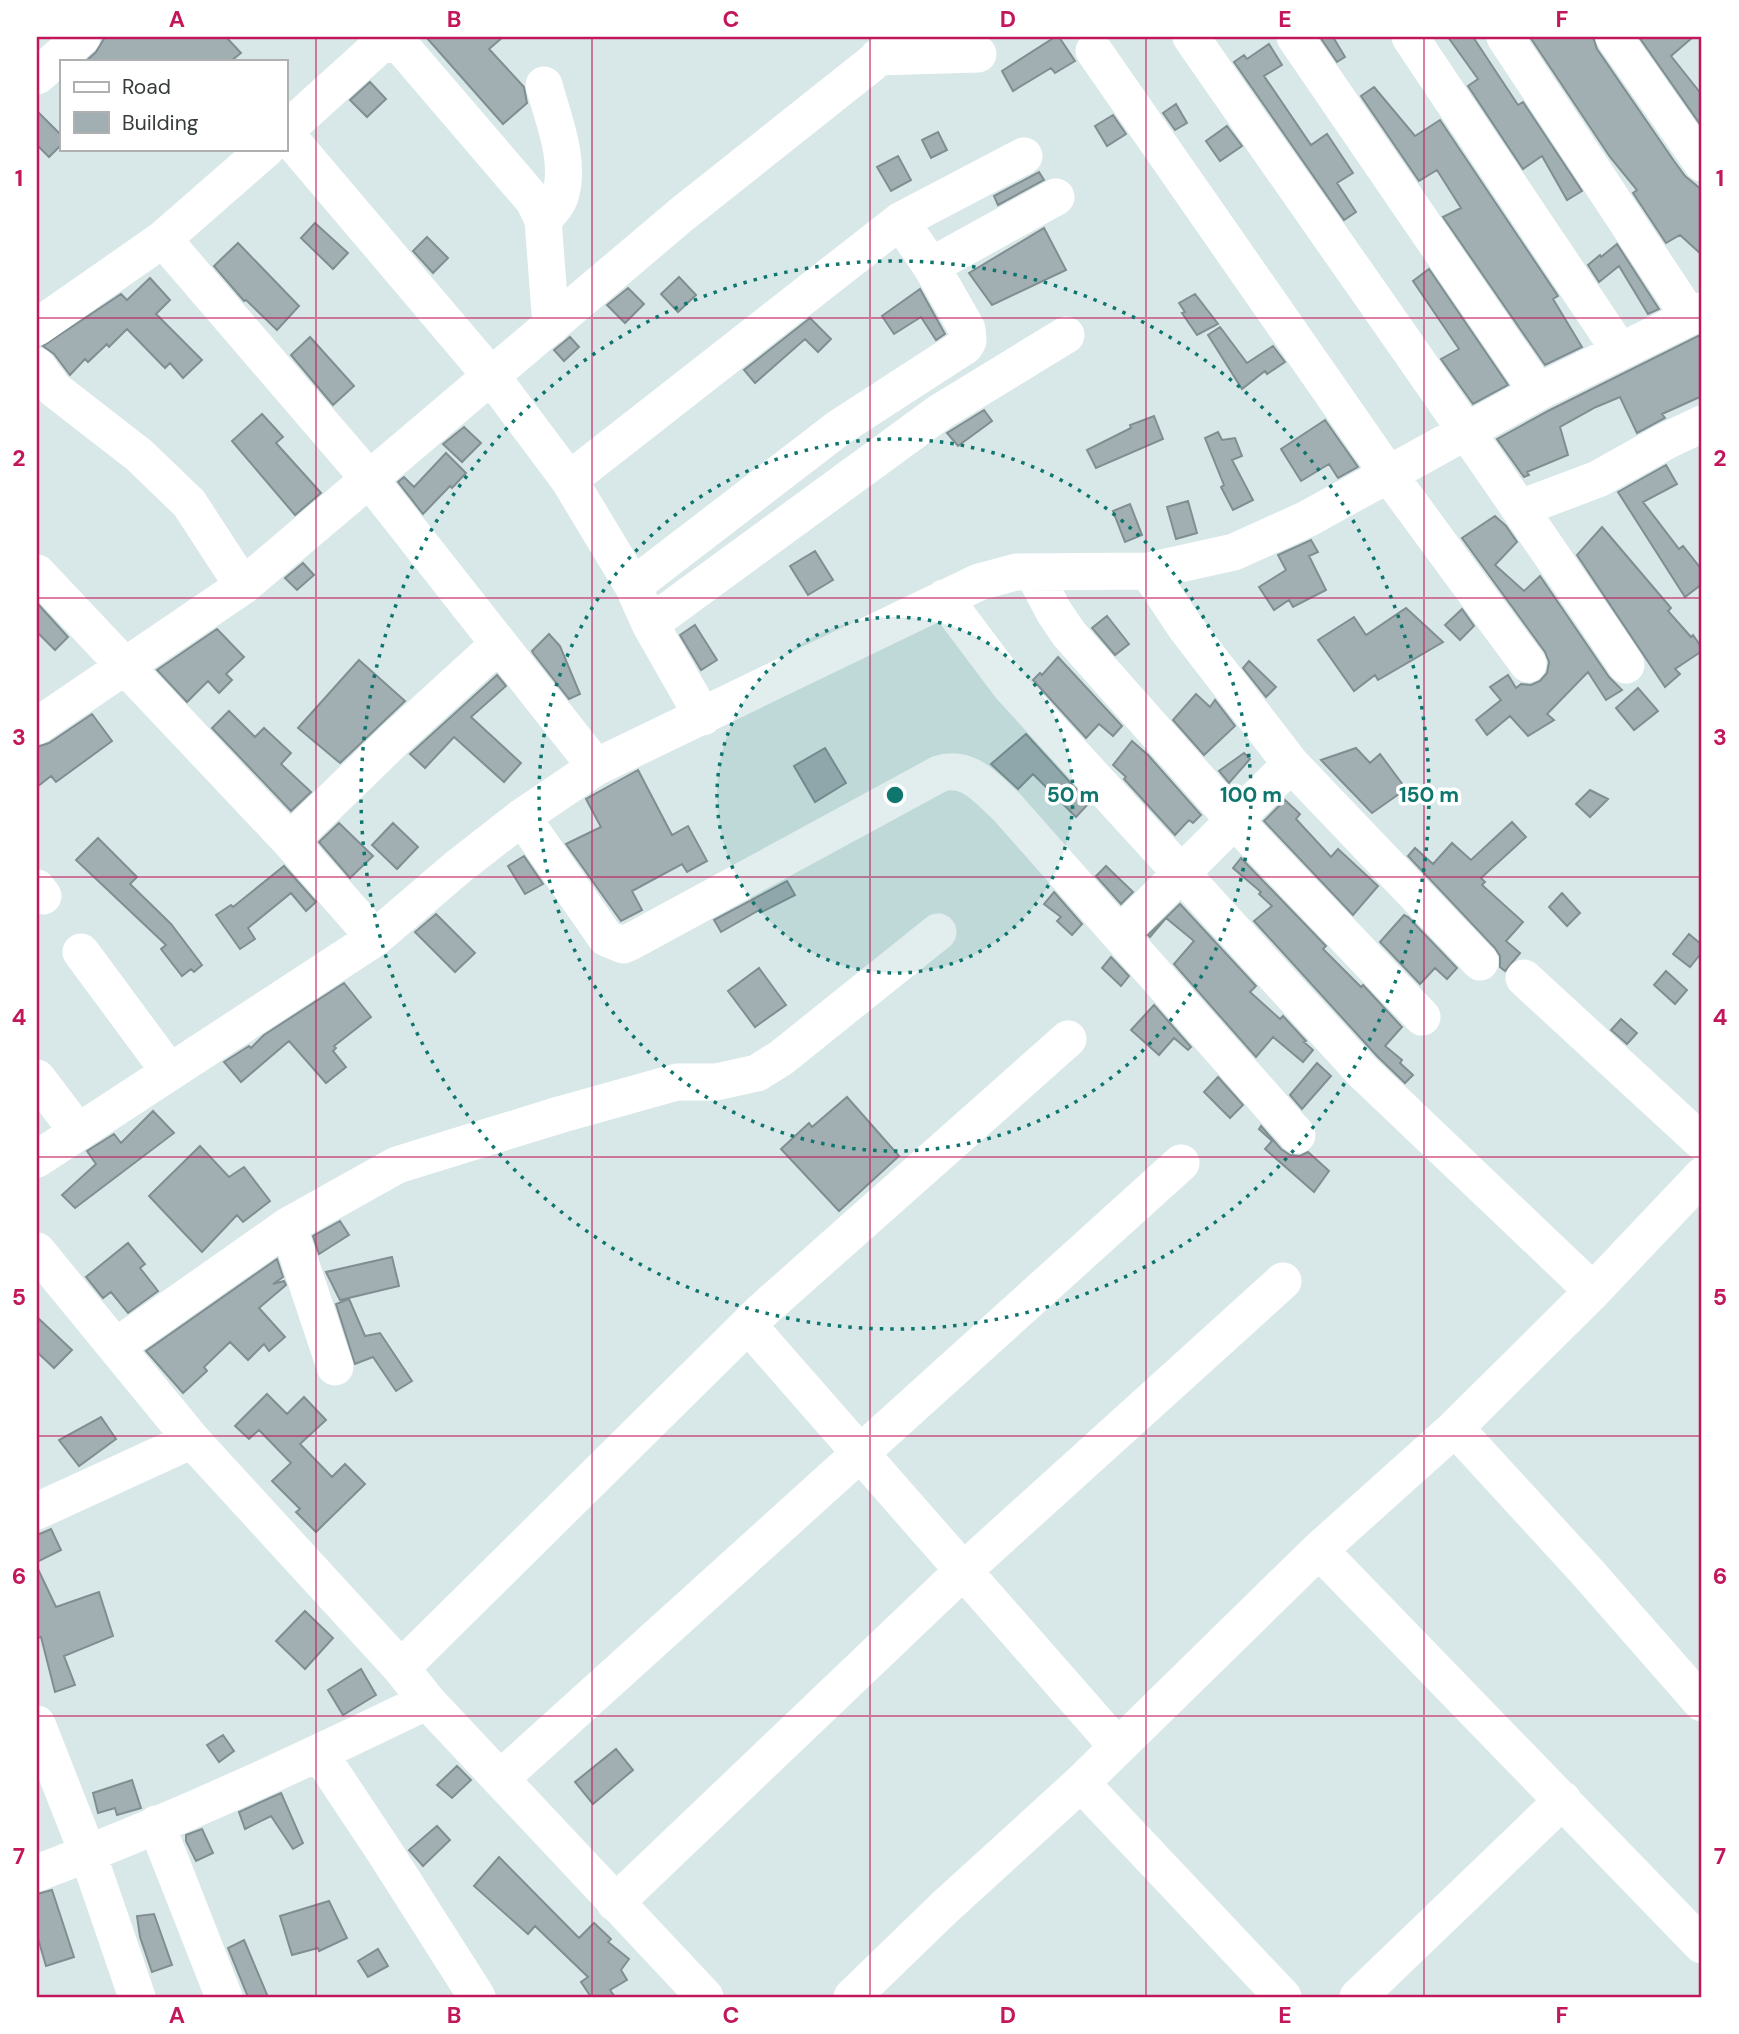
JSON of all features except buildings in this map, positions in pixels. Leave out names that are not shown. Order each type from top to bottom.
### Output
[{"type":"street","points":[[37,53],[56,37]]},
{"type":"street","points":[[37,76],[82,37]]},
{"type":"street","points":[[1191,37],[1521,508],[1626,665]]},
{"type":"street","points":[[1295,37],[1538,392]]},
{"type":"street","points":[[1410,37],[1619,351]]},
{"type":"street","points":[[37,1159],[375,937],[522,817],[596,767],[979,582],[1016,572],[1148,571],[1234,552],[1307,519],[1538,392],[1696,314],[1505,37]]},
{"type":"street","points":[[1614,37],[1702,163]]},
{"type":"street","points":[[287,130],[380,45],[394,43],[402,47],[534,201],[543,220],[551,326]]},
{"type":"street","points":[[37,726],[243,586],[681,215],[891,47],[978,54]]},
{"type":"street","points":[[1094,51],[1390,475],[1528,664]]},
{"type":"street","points":[[543,220],[561,195],[563,182],[563,153],[544,85]]},
{"type":"street","points":[[287,134],[492,377],[569,480],[634,586],[650,624],[703,717]]},
{"type":"street","points":[[37,327],[163,239],[264,150]]},
{"type":"street","points":[[569,480],[900,220],[1024,156]]},
{"type":"street","points":[[931,266],[1056,197]]},
{"type":"street","points":[[634,586],[840,427],[965,346],[968,341],[967,329],[931,266],[900,220]]},
{"type":"street","points":[[163,239],[370,481],[596,767]]},
{"type":"street","points":[[650,624],[940,412],[1066,335]]},
{"type":"street","points":[[42,387],[139,456],[189,503],[243,586]]},
{"type":"street","points":[[1521,508],[1598,479],[1665,441],[1702,424]]},
{"type":"street","points":[[1148,571],[1186,628],[1291,764],[1480,962]]},
{"type":"street","points":[[1033,572],[1069,635],[1234,820],[1422,1017]]},
{"type":"street","points":[[37,573],[290,841],[375,937]]},
{"type":"street","points":[[944,598],[1011,687],[1362,1071],[1593,1291]]},
{"type":"street","points":[[290,841],[395,739],[499,644]]},
{"type":"street","points":[[1120,934],[1291,764]]},
{"type":"street","points":[[522,817],[606,938],[622,944],[632,942],[939,774],[951,770],[965,772],[1006,806],[1297,1135]]},
{"type":"street","points":[[117,1346],[288,1226],[397,1165],[677,1082],[716,1082],[757,1073],[781,1058],[938,932]]},
{"type":"street","points":[[81,952],[169,1071]]},
{"type":"street","points":[[1524,978],[1702,1142]]},
{"type":"street","points":[[401,1668],[748,1325],[1068,1039]]},
{"type":"street","points":[[37,1078],[78,1132]]},
{"type":"street","points":[[500,1779],[1181,1163]]},
{"type":"street","points":[[852,1997],[945,1907],[1081,1783],[1319,1550],[1455,1428],[1593,1291],[1702,1176]]},
{"type":"street","points":[[288,1226],[335,1367]]},
{"type":"street","points":[[37,1251],[192,1440],[401,1668],[427,1701],[705,1997]]},
{"type":"street","points":[[615,1903],[964,1570],[1283,1281]]},
{"type":"street","points":[[748,1325],[1117,1746]]},
{"type":"street","points":[[1455,1428],[1701,1700]]},
{"type":"street","points":[[37,1511],[192,1440]]},
{"type":"street","points":[[1319,1550],[1701,1942]]},
{"type":"street","points":[[37,1873],[88,1854],[319,1754],[427,1701]]},
{"type":"street","points":[[37,1724],[88,1854],[137,1997]]},
{"type":"street","points":[[319,1754],[477,1997]]},
{"type":"street","points":[[1081,1783],[1283,1997]]},
{"type":"street","points":[[1358,1997],[1563,1800]]},
{"type":"street","points":[[156,1824],[224,1997]]}]
